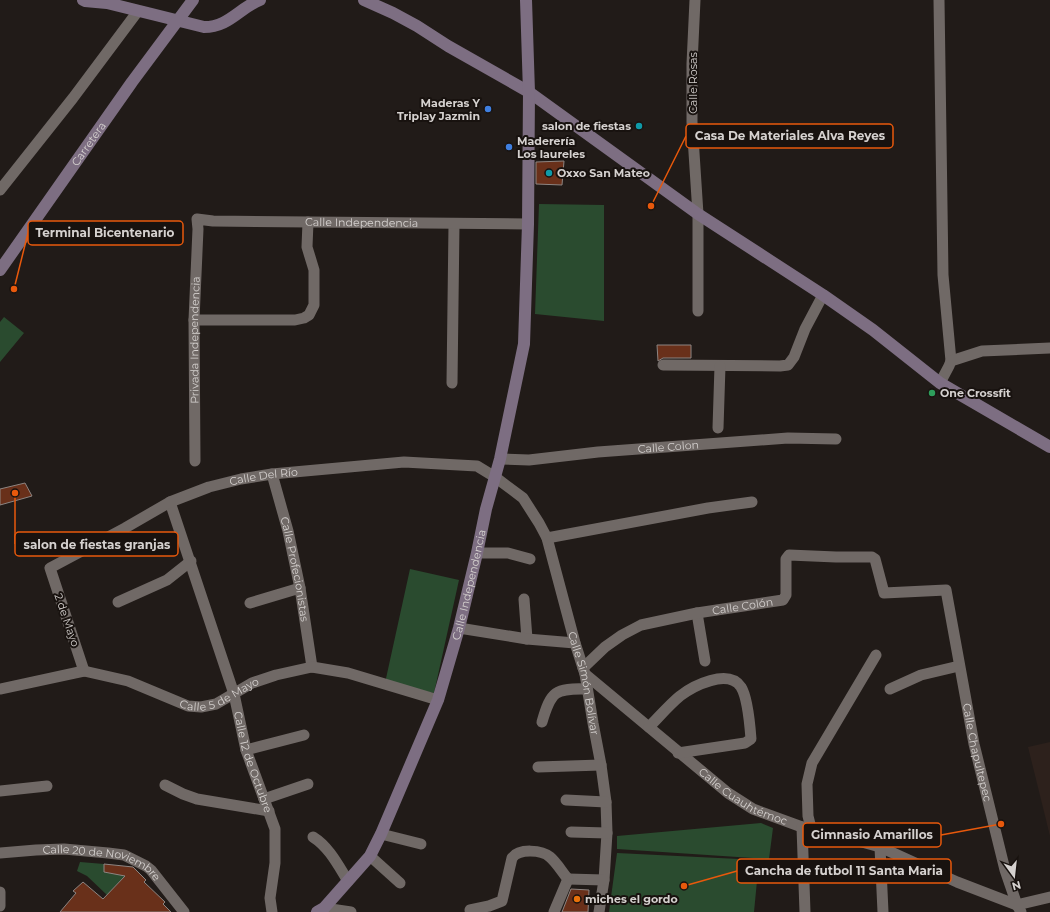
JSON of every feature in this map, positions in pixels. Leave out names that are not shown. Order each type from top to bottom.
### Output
[{"type":"street","points":[[82,0],[106,1],[138,11],[204,27],[211,27],[225,22],[260,0]]},
{"type":"street","name":"Carretera","points":[[0,270],[132,82],[193,0]]},
{"type":"street","points":[[364,0],[393,13],[529,92],[698,214],[823,295],[873,330],[940,383],[1050,447]]},
{"type":"street","name":"Calle Independencia","points":[[321,911],[370,856],[382,834],[438,700],[459,628],[486,509],[500,459],[524,344],[528,224],[529,92],[526,0]]},
{"type":"street","name":"Calle Rosas","points":[[694,0],[692,122],[698,214],[698,311]]},
{"type":"street","points":[[939,0],[943,275],[951,361],[940,383]]},
{"type":"street","points":[[0,190],[73,98],[138,11]]},
{"type":"street","name":"Calle Independencia","points":[[197,219],[213,221],[528,224]]},
{"type":"street","name":"Privada Independencia","points":[[195,461],[194,320],[198,228],[197,219]]},
{"type":"street","points":[[194,320],[295,320],[304,318],[308,315],[314,305],[314,270],[307,247],[308,222]]},
{"type":"street","points":[[452,383],[454,224]]},
{"type":"street","points":[[663,365],[788,365],[794,357],[805,329],[823,295]]},
{"type":"street","points":[[951,361],[982,351],[1050,348]]},
{"type":"street","points":[[718,428],[720,366]]},
{"type":"street","name":"Calle Colon","points":[[500,459],[529,460],[598,452],[788,438],[836,439]]},
{"type":"street","name":"Calle Del Río","points":[[50,568],[170,502],[209,487],[241,479],[272,474],[404,462],[477,466],[495,477]]},
{"type":"street","name":"Calle Profecionistas","points":[[272,474],[288,531],[300,588],[312,666]]},
{"type":"street","name":"Calle Simón Bolívar","points":[[495,477],[523,498],[547,538],[584,671],[602,764],[606,802],[607,832],[604,880],[599,912]]},
{"type":"street","name":"Calle 12 de Octubre","points":[[170,502],[191,561],[234,694],[246,750],[275,829],[276,849],[270,898],[272,912]]},
{"type":"street","points":[[547,538],[708,508],[752,502]]},
{"type":"street","points":[[477,553],[508,553],[530,559]]},
{"type":"street","name":"Calle Colón","points":[[584,671],[605,647],[622,635],[641,625],[696,613],[783,600],[786,597],[786,559],[789,555],[873,557],[884,593],[946,590]]},
{"type":"street","points":[[118,602],[167,580],[191,561]]},
{"type":"street","name":"2 de Mayo","points":[[50,568],[84,672]]},
{"type":"street","points":[[250,602],[300,588]]},
{"type":"street","name":"Calle Chapultepec","points":[[946,590],[974,744],[1005,870],[1019,909]]},
{"type":"street","points":[[524,599],[527,639]]},
{"type":"street","points":[[696,613],[705,661]]},
{"type":"street","points":[[459,628],[527,639],[575,643]]},
{"type":"street","points":[[804,912],[808,816],[807,784],[812,763],[876,655]]},
{"type":"street","name":"Calle 5 de Mayo","points":[[0,689],[84,672],[128,681],[193,707],[216,704],[252,683],[312,666],[348,672],[438,700]]},
{"type":"street","points":[[890,689],[921,675],[959,666]]},
{"type":"street","name":"Calle Cuauhtémoc","points":[[584,671],[678,753],[728,793],[753,809],[807,828],[880,847],[1019,909]]},
{"type":"street","points":[[649,728],[680,696],[697,686],[714,679],[723,678],[734,681],[739,685],[742,689],[748,711],[750,739],[745,743],[678,753]]},
{"type":"street","points":[[542,722],[548,704],[556,692],[565,689],[587,689]]},
{"type":"street","points":[[246,750],[304,735]]},
{"type":"street","points":[[538,767],[602,764]]},
{"type":"street","points":[[264,799],[308,784]]},
{"type":"street","points":[[165,785],[197,799],[269,811]]},
{"type":"street","points":[[0,791],[47,786]]},
{"type":"street","points":[[566,800],[606,802]]},
{"type":"street","points":[[571,832],[607,832]]},
{"type":"street","points":[[382,834],[421,844]]},
{"type":"street","points":[[313,837],[320,841],[330,853],[348,880]]},
{"type":"street","points":[[880,847],[883,912]]},
{"type":"street","name":"Calle 20 de Noviembre","points":[[1,850],[64,849],[124,855],[151,870],[184,912]]},
{"type":"street","points":[[470,910],[489,906],[502,901],[512,858],[516,853],[521,851],[526,850],[547,854],[568,879]]},
{"type":"street","points":[[370,856],[400,883]]},
{"type":"street","points":[[568,879],[604,880]]},
{"type":"street","points":[[554,912],[568,879]]},
{"type":"street","points":[[0,892],[0,906]]},
{"type":"street","points":[[1019,909],[1050,897]]},
{"type":"street","points":[[321,911],[351,912]]},
{"type":"shaded area","points":[[1050,742],[1050,836],[1028,747]]},
{"type":"green space","points":[[539,204],[604,205],[604,321],[535,314]]},
{"type":"green space","points":[[4,317],[24,333],[0,362],[0,322]]},
{"type":"green space","points":[[410,569],[459,580],[434,693],[385,683]]},
{"type":"green space","points":[[761,823],[773,828],[769,859],[617,849],[617,836]]},
{"type":"green space","points":[[617,853],[759,860],[754,912],[609,912]]},
{"type":"green space","points":[[80,862],[104,864],[104,872],[121,875],[133,867],[107,895],[87,876],[77,871]]},
{"type":"building","name":"Oxxo San Mateo","points":[[564,161],[562,185],[536,184],[536,162]]},
{"type":"building","points":[[657,345],[691,345],[691,358],[663,358],[658,361]]},
{"type":"building","points":[[25,483],[32,496],[0,505],[0,489]]},
{"type":"building","points":[[104,864],[133,867],[146,880],[144,882],[165,902],[163,904],[171,912],[60,912],[76,893],[73,891],[83,882],[103,899],[125,876],[104,872]]},
{"type":"building","name":"miches el gordo","points":[[571,889],[589,890],[588,912],[562,912]]},
{"type":"place","name":"Maderas Y Triplay Jazmin","points":[[488,109]]},
{"type":"place","name":"salon de fiestas","points":[[639,126]]},
{"type":"place","name":"Maderería Los laureles","points":[[509,147]]},
{"type":"place","name":"Oxxo San Mateo","points":[[549,173]]},
{"type":"place","name":"Casa De Materiales Alva Reyes","points":[[651,206]]},
{"type":"place","name":"Terminal Bicentenario","points":[[14,289]]},
{"type":"place","name":"One Crossfit","points":[[932,393]]},
{"type":"place","name":"salon de fiestas granjas","points":[[15,493]]},
{"type":"place","name":"Gimnasio Amarillos","points":[[1001,824]]},
{"type":"place","name":"Cancha de futbol 11 Santa Maria","points":[[684,886]]},
{"type":"place","name":"miches el gordo","points":[[577,899]]}]
